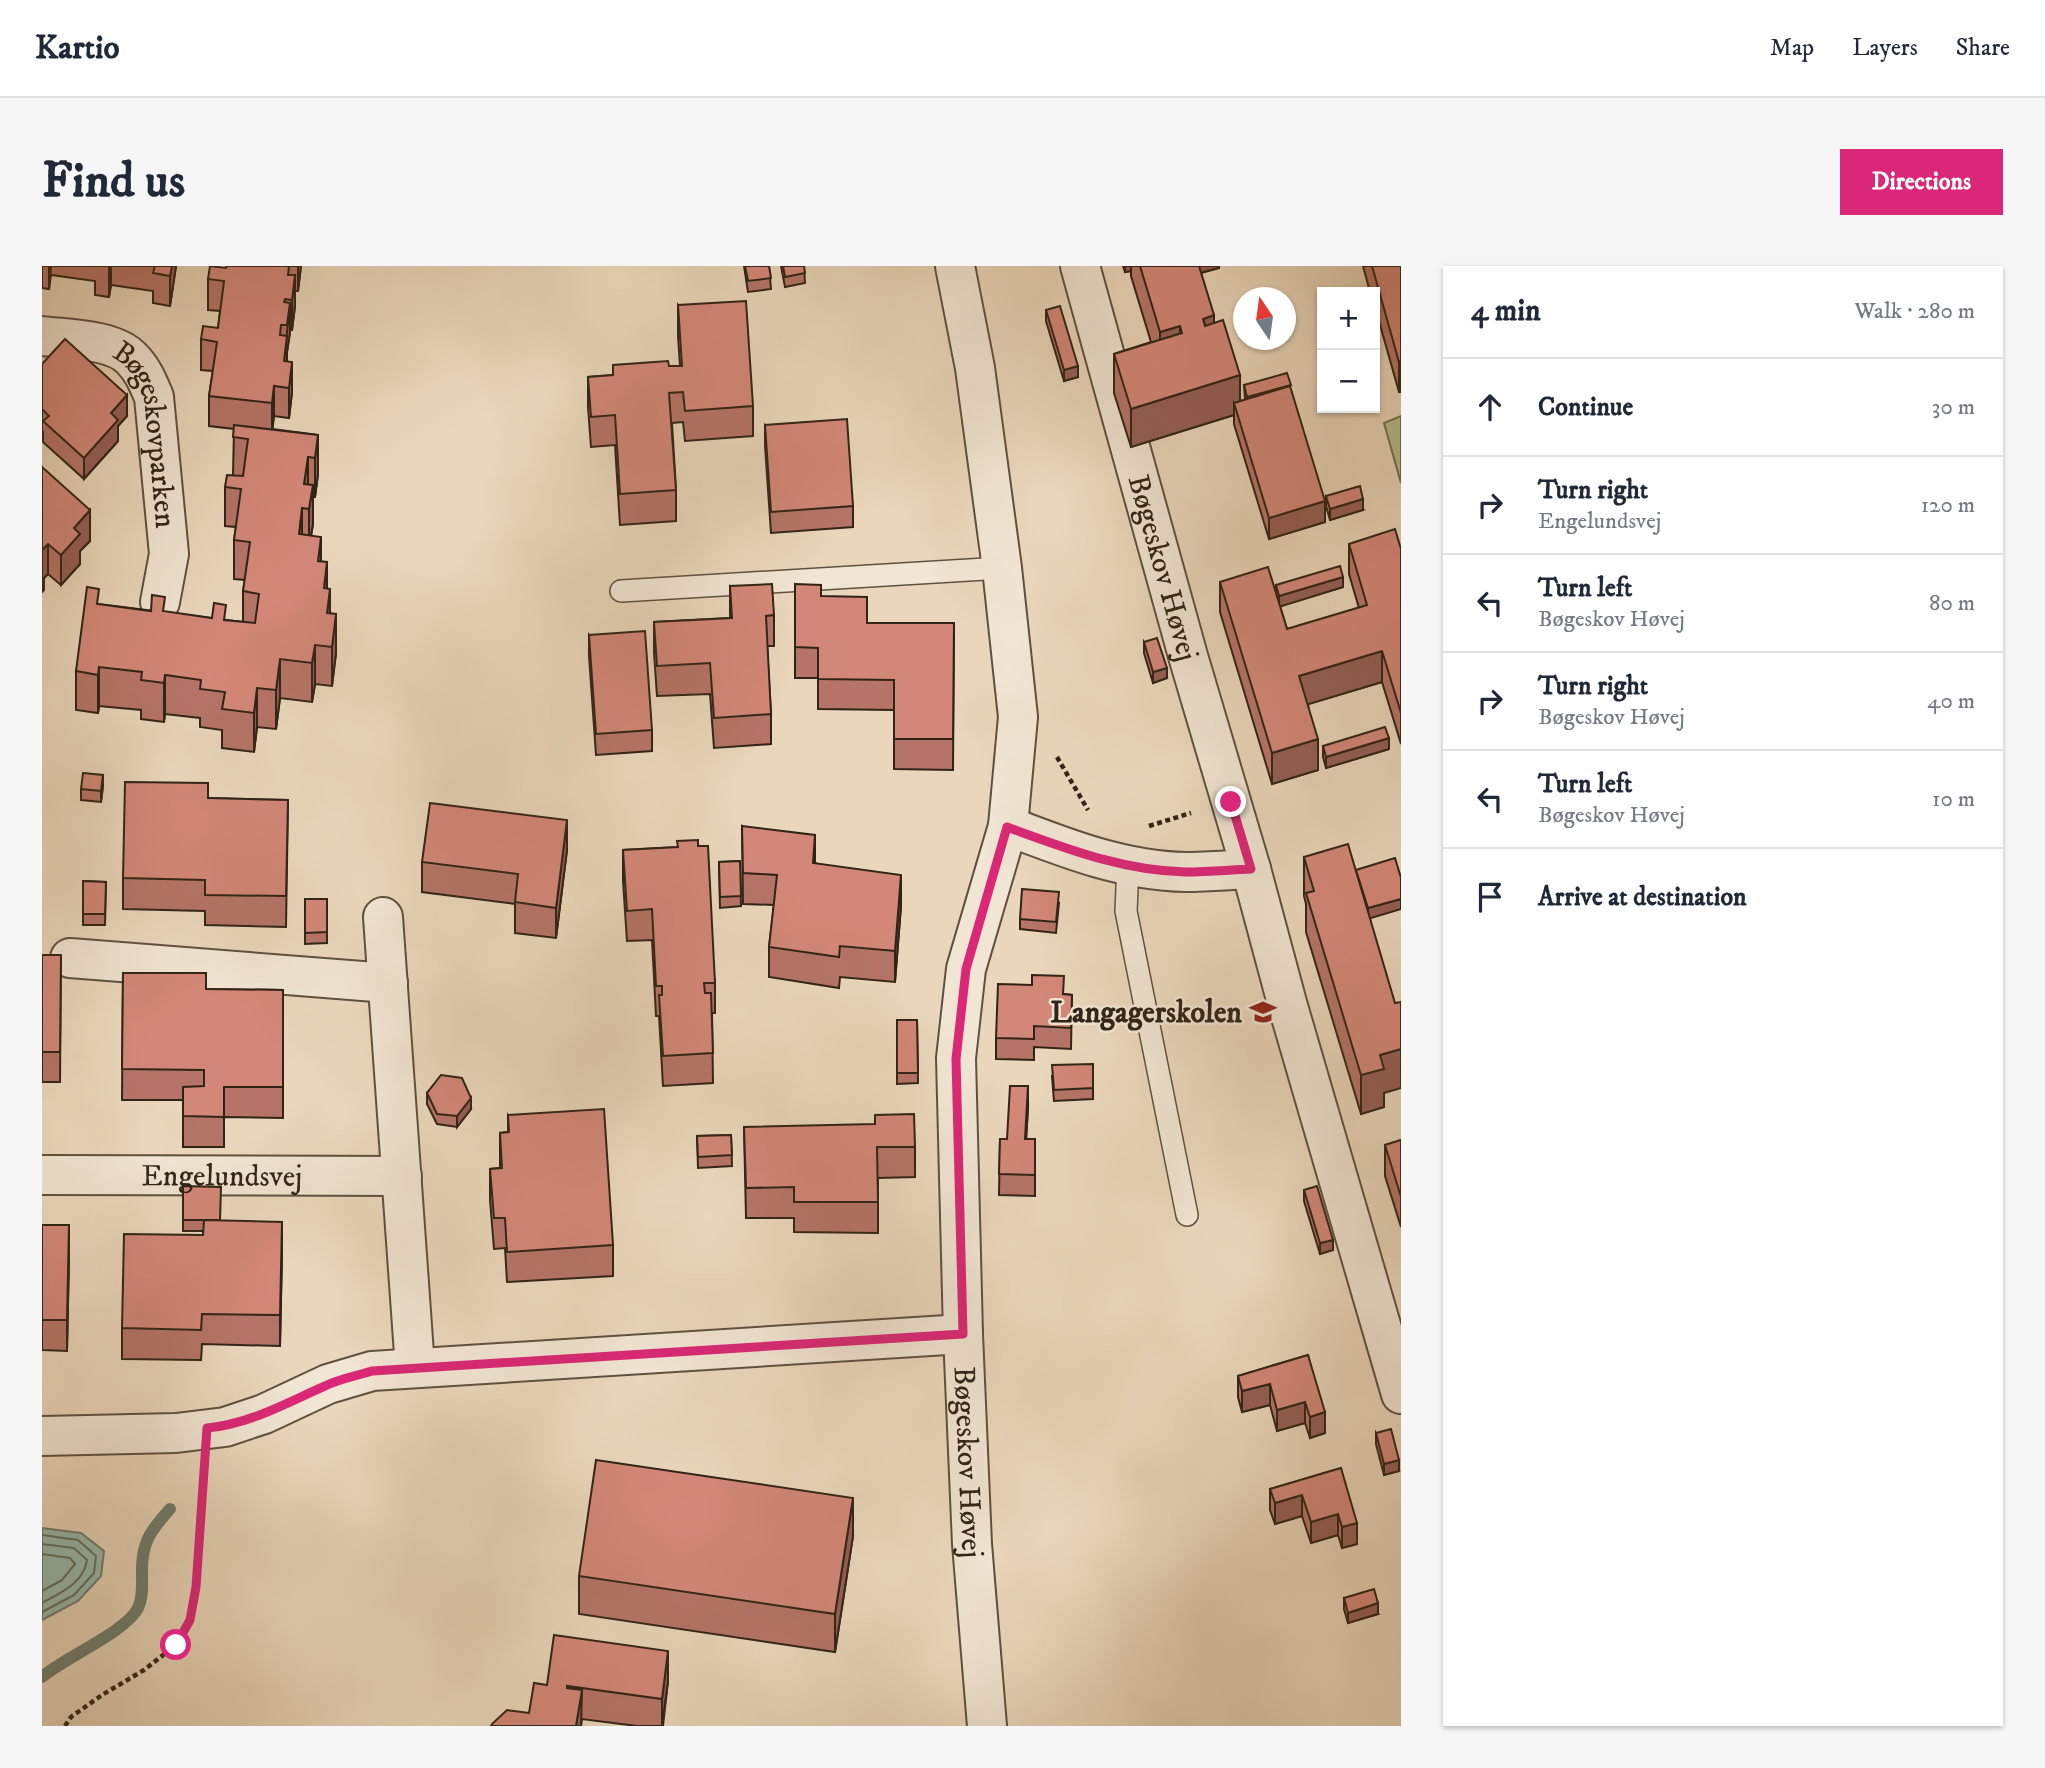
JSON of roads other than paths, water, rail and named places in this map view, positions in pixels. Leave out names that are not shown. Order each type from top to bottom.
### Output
[{"type":"street","name":"Bøgeskov Høvej","points":[[955,266],[975,368],[1002,568],[1018,717],[1007,827],[966,969],[956,1059],[972,1544],[987,1726]]},
{"type":"street","name":"Bøgeskov Høvej","points":[[1080,266],[1188,656],[1401,1394]]},
{"type":"street","name":"Bøgeskovparken","points":[[42,337],[85,340],[109,346],[130,356],[144,374],[154,397],[169,554],[160,602]]},
{"type":"street","points":[[1007,827],[1082,854],[1128,865],[1185,872],[1251,869]]},
{"type":"street","points":[[383,918],[415,1368]]},
{"type":"street","points":[[70,958],[388,983]]},
{"type":"street","name":"Engelundsvej","points":[[42,1175],[402,1176]]},
{"type":"street","points":[[42,1436],[176,1433],[225,1427],[264,1414],[328,1384],[372,1371],[963,1334]]},
{"type":"lane","points":[[621,591],[1002,568]]},
{"type":"lane","points":[[1128,865],[1126,911],[1187,1215]]},
{"type":"water","points":[[42,1528],[81,1533],[104,1551],[101,1576],[78,1601],[42,1620]]},
{"type":"waterway","points":[[42,1677],[109,1635],[132,1617],[141,1600],[145,1547],[152,1532],[170,1509]]},
{"type":"place","name":"Langagerskolen","points":[[1263,1012]]}]
